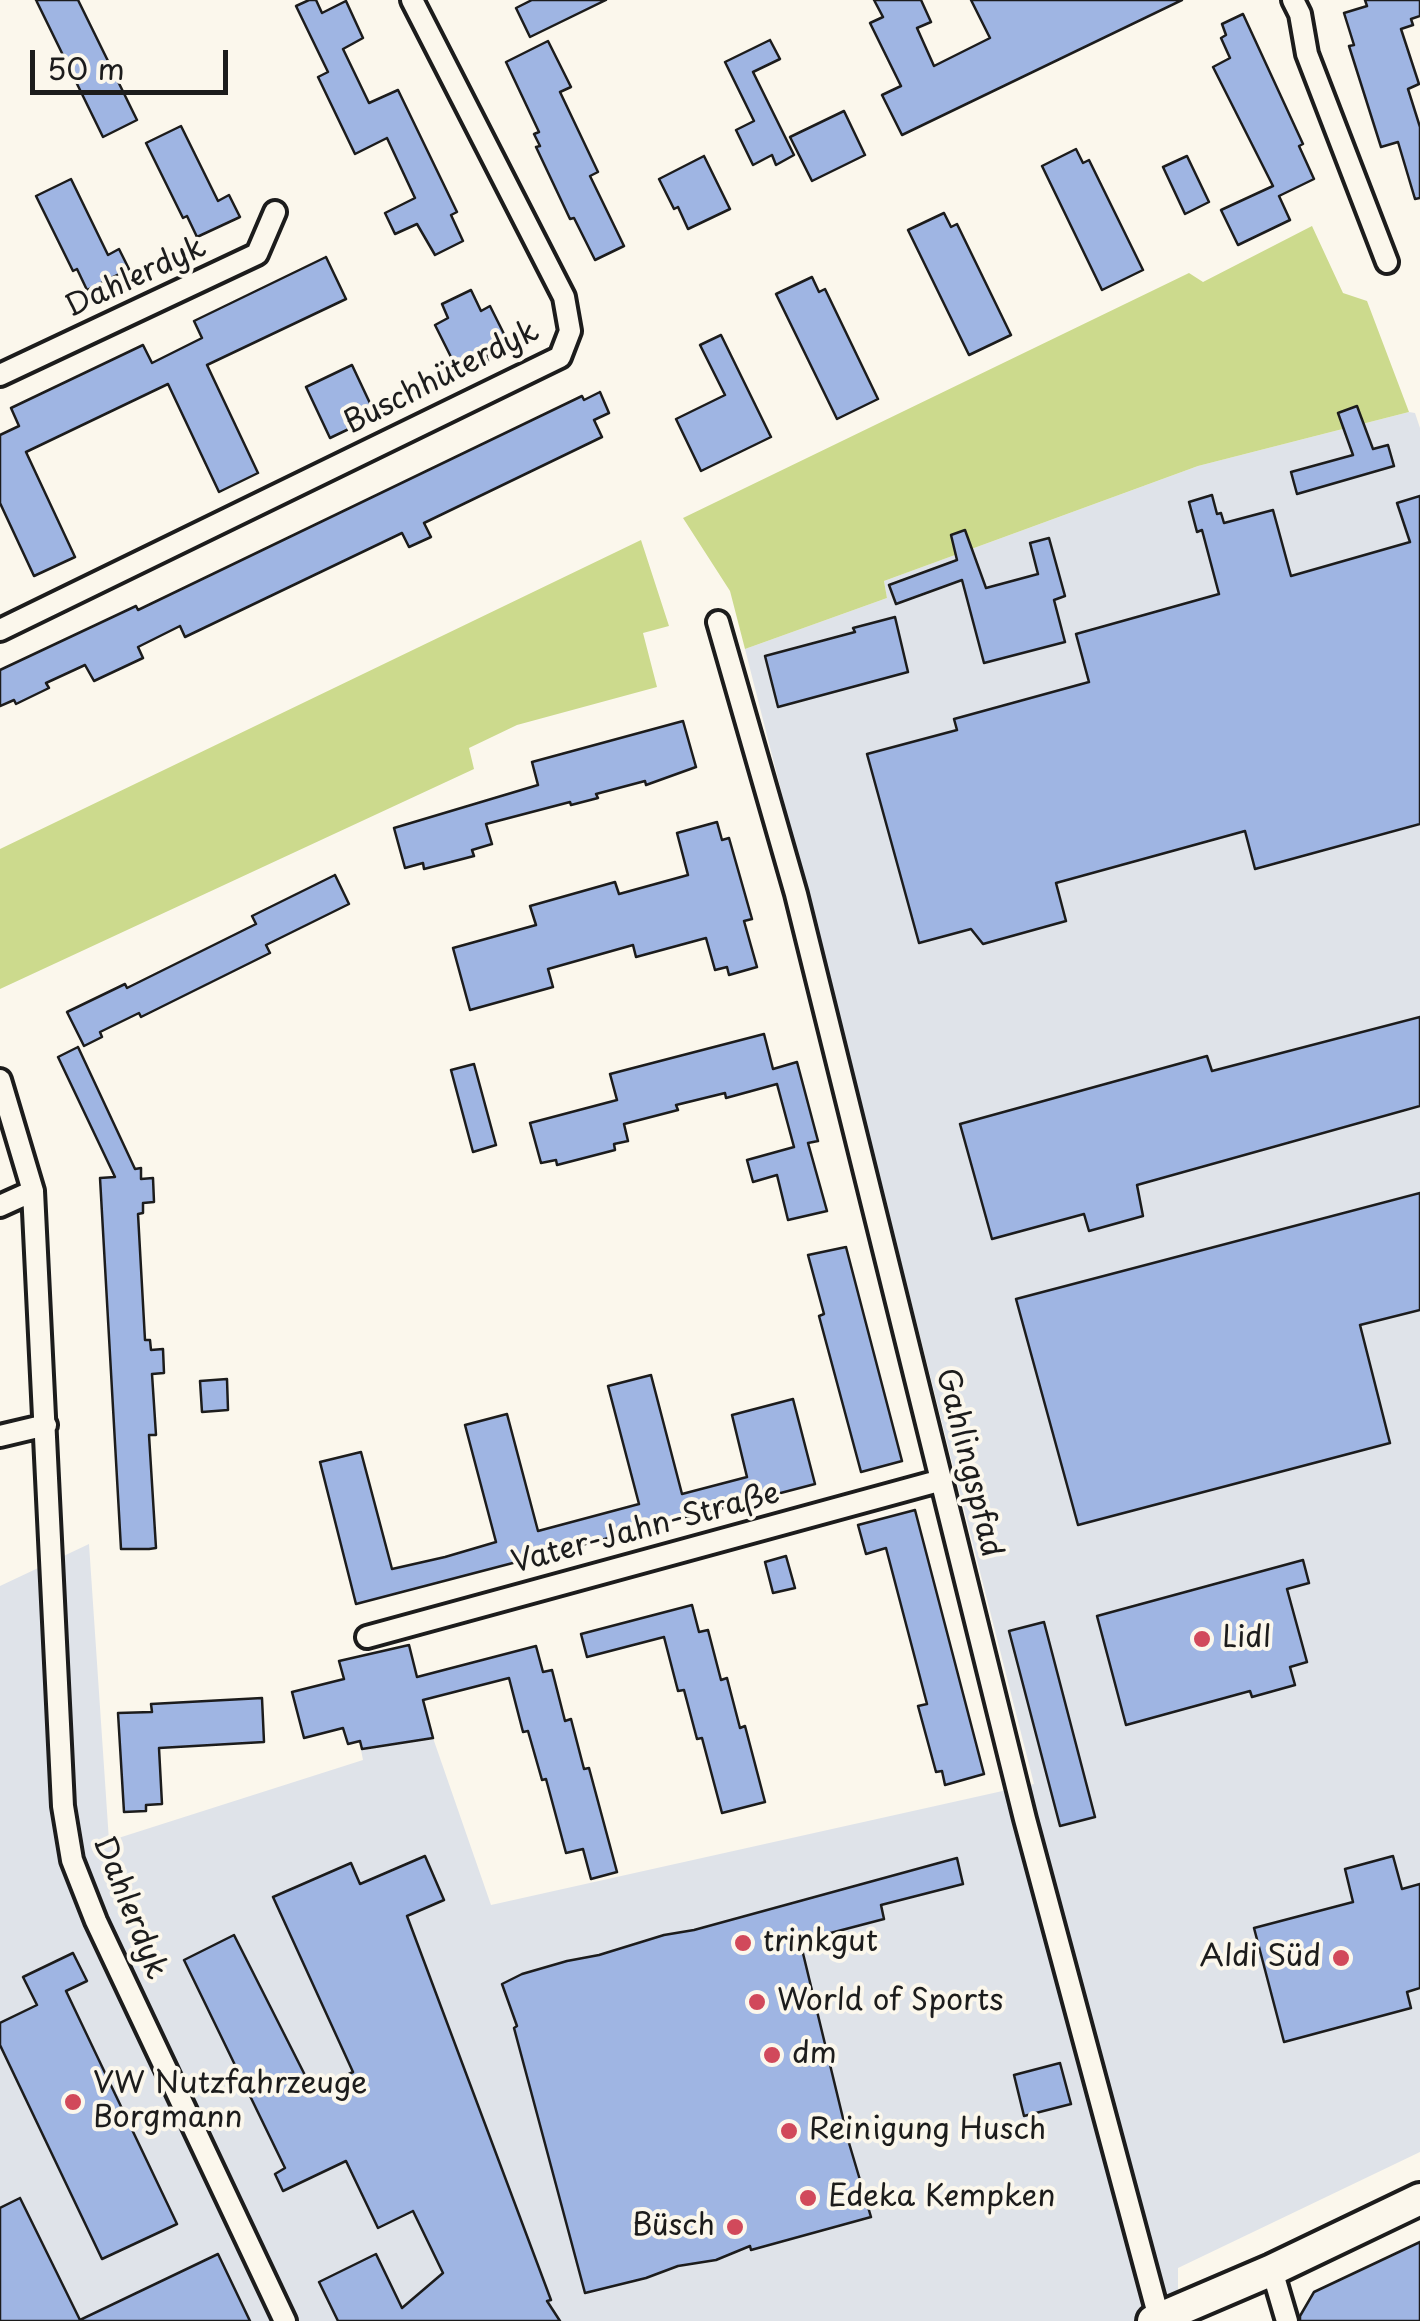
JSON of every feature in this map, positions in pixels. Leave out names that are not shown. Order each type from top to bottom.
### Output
[{"type":"main road","points":[[1156,2320],[1420,2199]]},
{"type":"street","name":"Buschhüterdyk","points":[[0,630],[560,357],[570,331],[564,297],[412,0]]},
{"type":"street","points":[[1293,0],[1300,14],[1307,54],[1387,262]]},
{"type":"street","name":"Dahlerdyk","points":[[0,375],[257,254],[275,212]]},
{"type":"street","name":"Gahlingspfad","points":[[718,622],[796,894],[1025,1819],[1156,2320]]},
{"type":"street","name":"Dahlerdyk","points":[[0,1080],[33,1191],[62,1806],[72,1860],[96,1921],[286,2321]]},
{"type":"street","points":[[0,1206],[33,1191]]},
{"type":"street","points":[[0,1436],[46,1425]]},
{"type":"street","name":"Vater-Jahn-Straße","points":[[367,1637],[942,1480]]},
{"type":"street","points":[[1272,2270],[1287,2321]]},
{"type":"shaded area","points":[[1415,413],[1420,428],[1420,2152],[1178,2268],[1178,2321],[0,2321],[0,1586],[89,1544],[109,1841],[363,1760],[361,1750],[433,1738],[491,1905],[1034,1784],[745,649],[887,598],[884,581],[1198,466]]},
{"type":"green space","points":[[1312,226],[1343,293],[1367,301],[1409,412],[1198,466],[884,581],[887,598],[745,649],[730,591],[683,518],[1189,273],[1203,282]]},
{"type":"green space","points":[[641,540],[669,626],[643,633],[657,687],[517,725],[469,748],[474,769],[0,989],[0,849]]},
{"type":"building","points":[[36,0],[78,0],[137,120],[103,137]]},
{"type":"building","points":[[316,0],[322,13],[346,1],[363,38],[343,49],[369,103],[398,90],[457,212],[451,215],[463,241],[435,255],[417,224],[395,234],[385,213],[415,198],[387,138],[355,154],[318,77],[328,72],[296,6]]},
{"type":"building","points":[[532,0],[606,0],[530,37],[516,8]]},
{"type":"building","points":[[874,0],[921,0],[931,22],[917,28],[934,66],[990,38],[971,0],[1182,0],[902,135],[882,95],[901,86],[870,23],[883,17]]},
{"type":"building","points":[[1365,0],[1420,0],[1420,16],[1411,19],[1413,25],[1401,29],[1419,84],[1408,89],[1420,127],[1420,198],[1415,199],[1398,142],[1381,147],[1349,46],[1354,45],[1344,13],[1367,6]]},
{"type":"building","points":[[1243,14],[1303,144],[1299,146],[1314,179],[1279,196],[1290,220],[1238,245],[1221,210],[1273,186],[1213,67],[1230,58],[1221,38],[1226,35],[1222,24]]},
{"type":"building","points":[[770,40],[780,59],[753,72],[794,155],[776,165],[772,155],[753,165],[736,130],[754,121],[725,62]]},
{"type":"building","points":[[548,41],[571,87],[560,92],[598,172],[590,176],[624,246],[595,260],[574,218],[570,219],[536,147],[540,146],[534,134],[539,132],[506,62]]},
{"type":"building","points":[[844,111],[865,155],[812,181],[790,137]]},
{"type":"building","points":[[181,126],[218,201],[229,195],[240,217],[197,237],[187,216],[183,218],[146,143]]},
{"type":"building","points":[[1076,149],[1083,163],[1089,160],[1143,270],[1102,290],[1042,166]]},
{"type":"building","points":[[704,156],[730,209],[688,229],[659,179]]},
{"type":"building","points":[[1187,156],[1209,202],[1185,214],[1163,167]]},
{"type":"building","points":[[71,179],[108,255],[119,249],[129,269],[87,290],[77,269],[73,271],[36,196]]},
{"type":"building","points":[[944,213],[951,227],[957,224],[1011,335],[969,355],[908,230]]},
{"type":"building","points":[[326,257],[346,299],[207,365],[258,473],[219,492],[168,384],[26,452],[75,557],[34,576],[0,503],[0,435],[19,426],[11,408],[143,345],[152,363],[202,338],[194,321]]},
{"type":"building","points":[[812,277],[819,292],[825,289],[878,399],[837,419],[776,294]]},
{"type":"building","points":[[471,290],[481,311],[490,306],[509,344],[486,356],[488,361],[460,375],[435,325],[448,318],[442,304]]},
{"type":"building","points":[[721,335],[771,437],[701,471],[676,419],[725,395],[700,345]]},
{"type":"building","points":[[352,365],[376,416],[330,438],[306,387]]},
{"type":"building","points":[[600,392],[609,413],[594,420],[602,437],[424,523],[431,537],[409,547],[402,533],[185,637],[180,626],[138,647],[143,658],[94,681],[85,665],[46,683],[49,688],[16,704],[14,700],[0,706],[0,670],[136,606],[138,610],[582,396],[584,400]]},
{"type":"building","points":[[1357,406],[1373,449],[1388,445],[1394,466],[1297,494],[1291,472],[1353,455],[1338,413]]},
{"type":"building","points":[[1212,495],[1224,523],[1273,510],[1291,576],[1410,542],[1397,503],[1420,496],[1420,824],[1255,869],[1245,831],[1056,883],[1066,921],[983,944],[971,929],[919,943],[867,754],[957,730],[954,719],[1089,682],[1076,634],[1219,594],[1202,530],[1197,532],[1189,502]]},
{"type":"building","points":[[965,530],[986,588],[1038,574],[1030,543],[1049,538],[1065,596],[1054,600],[1065,642],[984,663],[962,580],[896,604],[889,585],[957,560],[951,535]]},
{"type":"building","points":[[895,617],[908,672],[778,707],[765,656]]},
{"type":"building","points":[[683,721],[696,767],[646,785],[645,781],[596,794],[598,798],[486,824],[492,844],[472,850],[474,856],[424,869],[423,863],[405,868],[394,828],[538,785],[532,762]]},
{"type":"building","points":[[717,822],[722,840],[729,838],[752,919],[744,921],[757,967],[729,975],[727,967],[715,970],[706,938],[636,957],[633,945],[548,969],[553,987],[470,1010],[453,948],[536,925],[530,906],[615,882],[619,894],[688,875],[677,833]]},
{"type":"building","points":[[335,875],[349,904],[266,945],[270,953],[141,1017],[139,1013],[100,1032],[102,1037],[84,1046],[67,1012],[125,984],[127,988],[256,924],[252,916]]},
{"type":"building","points":[[1420,1017],[1420,1106],[1137,1185],[1143,1216],[1089,1231],[1084,1214],[992,1239],[960,1124],[1207,1056],[1212,1071]]},
{"type":"building","points":[[764,1034],[773,1069],[797,1062],[818,1141],[808,1143],[827,1211],[788,1220],[777,1175],[753,1182],[747,1160],[794,1147],[777,1084],[726,1098],[725,1093],[676,1105],[678,1110],[624,1124],[628,1141],[614,1144],[615,1150],[557,1165],[556,1160],[541,1163],[530,1123],[617,1100],[610,1074]]},
{"type":"building","points":[[78,1047],[135,1169],[141,1168],[141,1179],[153,1178],[154,1202],[143,1203],[143,1213],[138,1214],[145,1340],[150,1340],[151,1350],[163,1349],[164,1373],[152,1374],[156,1435],[149,1435],[156,1548],[121,1549],[100,1178],[115,1177],[58,1057]]},
{"type":"building","points":[[474,1064],[496,1145],[473,1152],[451,1070]]},
{"type":"building","points":[[1420,1193],[1420,1310],[1360,1325],[1390,1443],[1078,1525],[1016,1299]]},
{"type":"building","points":[[846,1247],[902,1461],[861,1472],[819,1316],[824,1314],[808,1255]]},
{"type":"building","points":[[651,1375],[682,1494],[747,1477],[732,1415],[793,1399],[815,1484],[356,1604],[320,1462],[361,1452],[392,1569],[445,1557],[496,1542],[465,1425],[507,1414],[538,1531],[639,1504],[608,1386]]},
{"type":"building","points":[[227,1379],[228,1410],[202,1412],[200,1381]]},
{"type":"building","points":[[915,1510],[984,1774],[945,1785],[942,1771],[936,1772],[918,1706],[927,1704],[886,1548],[866,1554],[858,1525]]},
{"type":"building","points":[[786,1556],[795,1588],[773,1593],[765,1562]]},
{"type":"building","name":"Lidl","points":[[1303,1560],[1309,1583],[1287,1589],[1307,1662],[1290,1667],[1295,1685],[1252,1697],[1250,1691],[1126,1725],[1097,1616]]},
{"type":"building","points":[[692,1605],[699,1632],[708,1630],[721,1680],[727,1678],[740,1728],[745,1726],[765,1802],[722,1813],[702,1738],[697,1739],[684,1690],[678,1691],[664,1637],[587,1657],[581,1634]]},
{"type":"building","points":[[1044,1622],[1095,1817],[1060,1826],[1009,1631]]},
{"type":"building","points":[[409,1645],[417,1677],[536,1646],[543,1672],[552,1670],[565,1721],[571,1719],[584,1769],[589,1768],[617,1872],[591,1879],[583,1849],[566,1853],[546,1779],[542,1780],[528,1731],[523,1732],[509,1678],[423,1700],[433,1738],[362,1749],[360,1741],[348,1744],[343,1728],[304,1738],[292,1692],[344,1679],[339,1661]]},
{"type":"building","points":[[262,1698],[264,1742],[159,1748],[162,1804],[146,1805],[146,1811],[124,1812],[118,1713],[152,1712],[151,1704]]},
{"type":"building","points":[[425,1856],[444,1900],[407,1916],[551,2300],[547,2301],[560,2321],[338,2321],[319,2282],[376,2254],[402,2308],[443,2273],[413,2211],[378,2228],[346,2161],[283,2191],[275,2174],[285,2168],[184,1960],[234,1935],[313,2091],[353,2072],[273,1897],[351,1863],[360,1884]]},
{"type":"building","name":"Aldi Süd","points":[[1393,1856],[1402,1889],[1420,1884],[1420,1988],[1407,1992],[1411,2008],[1284,2042],[1254,1928],[1353,1902],[1345,1869]]},
{"type":"building","points":[[957,1858],[963,1884],[881,1905],[884,1919],[800,1941],[871,2217],[751,2250],[750,2246],[716,2260],[678,2266],[585,2293],[514,2028],[517,2026],[502,1984],[567,1961]]},
{"type":"building","points":[[73,1953],[87,1981],[66,1991],[177,2224],[102,2259],[0,2045],[0,2023],[37,2005],[23,1977]]},
{"type":"building","points":[[1060,2063],[1071,2104],[1024,2116],[1014,2075]]},
{"type":"building","points":[[20,2198],[80,2320],[218,2254],[250,2321],[0,2321],[0,2208]]},
{"type":"building","points":[[1420,2242],[1420,2321],[1300,2321],[1314,2292]]},
{"type":"place","name":"Lidl","points":[[1202,1639]]},
{"type":"place","name":"trinkgut","points":[[743,1943]]},
{"type":"place","name":"Aldi Süd","points":[[1341,1958]]},
{"type":"place","name":"World of Sports","points":[[757,2002]]},
{"type":"place","name":"dm","points":[[772,2055]]},
{"type":"place","name":"VW Nutzfahrzeuge Borgmann","points":[[73,2102]]},
{"type":"place","name":"Reinigung Husch","points":[[789,2131]]},
{"type":"place","name":"Edeka Kempken","points":[[808,2198]]},
{"type":"place","name":"Büsch","points":[[735,2227]]}]
